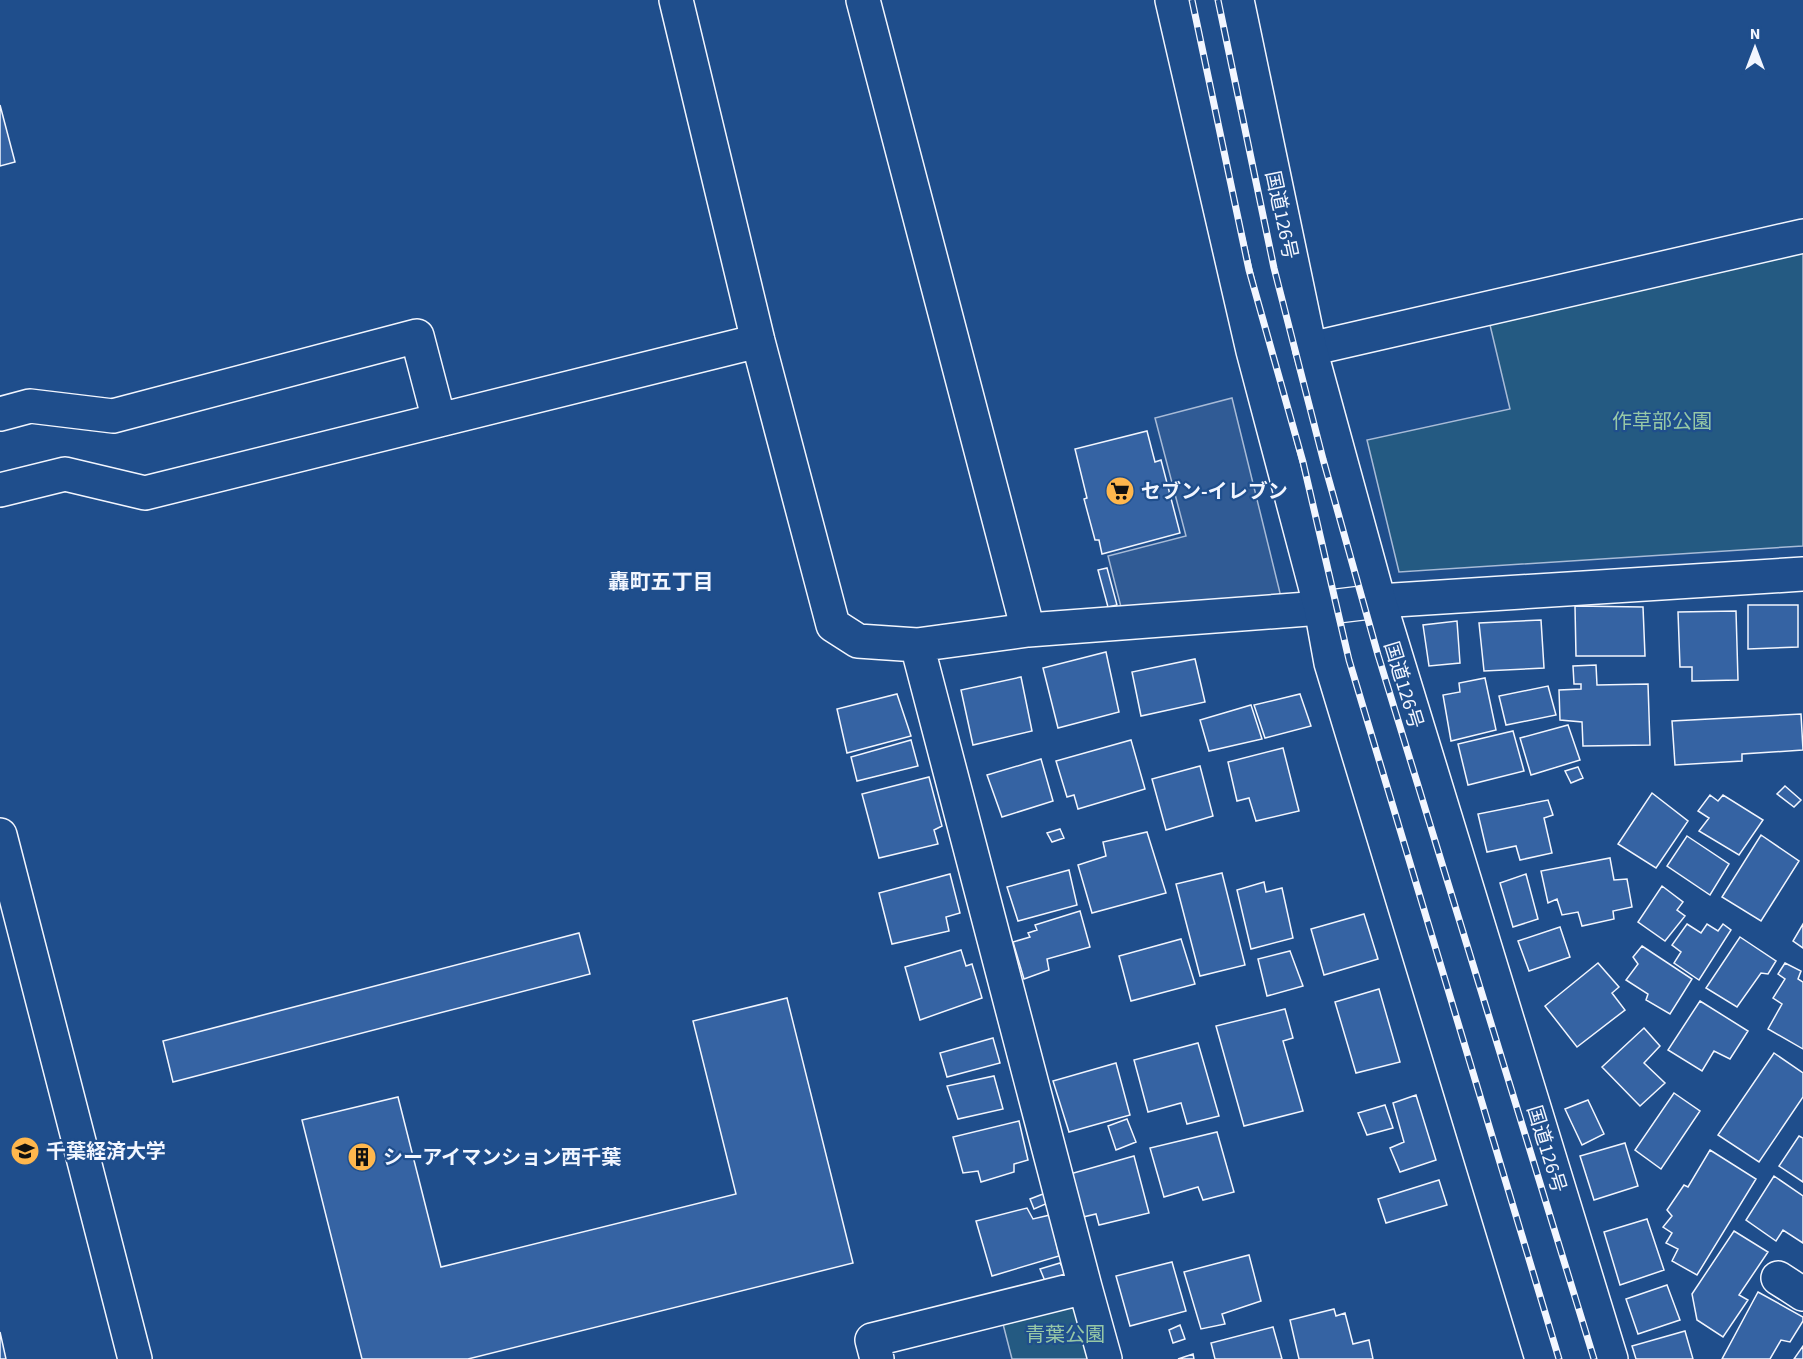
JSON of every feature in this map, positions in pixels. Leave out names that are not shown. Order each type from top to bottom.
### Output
[{"type":"main road","points":[[676,0],[758,341],[833,625],[858,641],[917,645],[1028,630],[1378,602],[1803,574]]},
{"type":"main road","points":[[862,0],[1028,630]]},
{"type":"main road","points":[[1172,0],[1253,351],[1321,608],[1331,663],[1542,1359]]},
{"type":"main road","name":"国道126号","points":[[1237,0],[1310,349],[1378,602],[1611,1359]]},
{"type":"main road","points":[[1310,349],[1803,236]]},
{"type":"main road","points":[[0,414],[30,406],[113,416],[417,336],[439,420]]},
{"type":"main road","points":[[0,490],[65,474],[145,493],[758,341]]},
{"type":"main road","points":[[917,645],[1105,1359]]},
{"type":"main road","points":[[0,834],[135,1359]]},
{"type":"main road","points":[[877,1359],[872,1340],[1085,1287]]},
{"type":"green space","name":"作草部公園","points":[[1803,247],[1803,546],[1399,572],[1367,440],[1510,409],[1490,325]]},
{"type":"green space","name":"青葉公園","points":[[1084,1304],[1098,1359],[1012,1359],[1003,1324]]},
{"type":"shaded area","points":[[1232,398],[1281,597],[1122,611],[1108,556],[1186,536],[1155,418]]},
{"type":"building","points":[[0,105],[15,162],[0,166]]},
{"type":"building","points":[[1147,431],[1155,462],[1161,460],[1180,533],[1102,554],[1099,540],[1095,540],[1084,499],[1087,498],[1075,449]]},
{"type":"building","points":[[1107,568],[1117,605],[1108,607],[1098,570]]},
{"type":"building","points":[[1748,605],[1798,605],[1798,647],[1748,649]]},
{"type":"building","points":[[1575,606],[1643,607],[1645,656],[1576,656]]},
{"type":"building","points":[[1736,611],[1738,680],[1692,681],[1692,667],[1680,667],[1678,612]]},
{"type":"building","points":[[1541,620],[1544,668],[1484,671],[1479,623]]},
{"type":"building","points":[[1457,621],[1460,663],[1429,666],[1423,625]]},
{"type":"building","points":[[1106,652],[1119,712],[1058,728],[1043,668]]},
{"type":"building","points":[[1195,659],[1205,702],[1141,716],[1132,672]]},
{"type":"building","points":[[1596,665],[1597,685],[1648,684],[1650,745],[1583,746],[1582,722],[1560,720],[1559,690],[1581,689],[1581,684],[1574,684],[1573,666]]},
{"type":"building","points":[[1021,677],[1032,731],[973,745],[961,690]]},
{"type":"building","points":[[1485,678],[1496,730],[1451,741],[1443,695],[1460,692],[1459,683]]},
{"type":"building","points":[[1548,686],[1556,715],[1506,725],[1499,696]]},
{"type":"building","points":[[897,694],[911,736],[847,753],[837,709]]},
{"type":"building","points":[[1300,694],[1311,726],[1265,738],[1254,705]]},
{"type":"building","points":[[1251,705],[1262,739],[1209,751],[1200,720]]},
{"type":"building","points":[[1801,714],[1803,750],[1742,754],[1742,761],[1675,765],[1672,721]]},
{"type":"building","points":[[1568,725],[1580,760],[1531,775],[1520,738]]},
{"type":"building","points":[[1513,731],[1524,771],[1468,785],[1458,744]]},
{"type":"building","points":[[911,740],[918,766],[857,781],[851,757]]},
{"type":"building","points":[[1131,740],[1145,789],[1078,809],[1074,795],[1067,797],[1056,761]]},
{"type":"building","points":[[1283,748],[1299,811],[1256,821],[1249,798],[1237,801],[1228,762]]},
{"type":"building","points":[[1041,759],[1053,801],[1002,817],[987,775]]},
{"type":"building","points":[[1200,766],[1213,816],[1166,830],[1152,779]]},
{"type":"building","points":[[1578,767],[1583,778],[1571,783],[1565,771]]},
{"type":"building","points":[[929,777],[942,826],[934,830],[938,844],[879,858],[862,794]]},
{"type":"building","points":[[1785,786],[1801,800],[1794,807],[1777,794]]},
{"type":"building","points":[[1652,793],[1688,821],[1656,868],[1618,844]]},
{"type":"building","points":[[1710,795],[1718,801],[1723,795],[1763,820],[1739,855],[1699,831],[1709,818],[1698,811]]},
{"type":"building","points":[[1548,800],[1553,815],[1544,818],[1552,853],[1520,860],[1516,846],[1487,852],[1478,814]]},
{"type":"building","points":[[1060,829],[1064,838],[1052,842],[1047,833]]},
{"type":"building","points":[[1147,832],[1166,893],[1092,913],[1078,865],[1106,856],[1103,842]]},
{"type":"building","points":[[1761,835],[1799,861],[1761,921],[1722,897]]},
{"type":"building","points":[[1687,836],[1729,864],[1710,895],[1667,866]]},
{"type":"building","points":[[1610,858],[1614,880],[1627,879],[1632,907],[1613,911],[1614,919],[1582,926],[1578,912],[1562,915],[1557,899],[1548,903],[1541,871]]},
{"type":"building","points":[[1069,870],[1077,905],[1018,921],[1007,887]]},
{"type":"building","points":[[1222,873],[1245,965],[1200,976],[1176,884]]},
{"type":"building","points":[[950,874],[960,913],[946,917],[949,931],[892,944],[879,893]]},
{"type":"building","points":[[1526,874],[1538,919],[1513,927],[1500,883]]},
{"type":"building","points":[[1264,882],[1266,892],[1282,888],[1293,938],[1251,949],[1237,890]]},
{"type":"building","points":[[1662,886],[1683,902],[1677,910],[1685,916],[1665,941],[1638,922]]},
{"type":"building","points":[[1080,911],[1090,947],[1047,959],[1049,970],[1024,979],[1013,942],[1030,937],[1028,933],[1037,930],[1035,925]]},
{"type":"building","points":[[1364,914],[1378,959],[1324,975],[1311,929]]},
{"type":"building","points":[[1687,924],[1701,933],[1707,924],[1718,931],[1723,924],[1731,930],[1699,980],[1674,963],[1681,952],[1672,945]]},
{"type":"building","points":[[1803,924],[1803,948],[1793,941]]},
{"type":"building","points":[[1560,927],[1570,957],[1529,971],[1518,941]]},
{"type":"building","points":[[579,933],[590,974],[173,1082],[163,1041]]},
{"type":"building","points":[[1740,937],[1776,961],[1768,974],[1761,973],[1737,1007],[1706,988]]},
{"type":"building","points":[[1181,939],[1195,984],[1131,1001],[1119,956]]},
{"type":"building","points":[[1642,946],[1692,979],[1670,1014],[1646,1000],[1648,994],[1626,980],[1638,964],[1633,957]]},
{"type":"building","points":[[961,950],[966,966],[972,964],[982,998],[920,1020],[905,967]]},
{"type":"building","points":[[1290,951],[1303,986],[1267,996],[1258,959]]},
{"type":"building","points":[[1598,963],[1619,987],[1612,993],[1625,1010],[1577,1047],[1545,1006]]},
{"type":"building","points":[[1785,963],[1801,971],[1798,979],[1803,982],[1803,1049],[1768,1029],[1782,1004],[1773,998],[1785,979],[1778,974]]},
{"type":"building","points":[[1379,989],[1400,1062],[1356,1073],[1335,1002]]},
{"type":"building","name":"シーアイマンション西千葉","points":[[787,998],[853,1263],[468,1359],[362,1359],[302,1120],[398,1097],[441,1267],[736,1194],[693,1021]]},
{"type":"building","points":[[1700,1001],[1748,1031],[1730,1059],[1714,1051],[1702,1071],[1668,1050]]},
{"type":"building","points":[[1285,1009],[1293,1038],[1283,1041],[1303,1111],[1244,1126],[1216,1026]]},
{"type":"building","points":[[1644,1028],[1660,1046],[1644,1063],[1665,1083],[1640,1106],[1602,1067]]},
{"type":"building","points":[[993,1038],[1000,1063],[947,1077],[940,1053]]},
{"type":"building","points":[[1198,1043],[1219,1116],[1187,1124],[1181,1103],[1148,1112],[1134,1060]]},
{"type":"building","points":[[1774,1053],[1803,1073],[1803,1097],[1759,1162],[1718,1135]]},
{"type":"building","points":[[1116,1063],[1130,1115],[1069,1132],[1053,1081]]},
{"type":"building","points":[[994,1076],[1003,1109],[958,1119],[947,1086]]},
{"type":"building","points":[[1674,1093],[1700,1111],[1661,1169],[1635,1150]]},
{"type":"building","points":[[1416,1095],[1436,1160],[1400,1172],[1390,1148],[1404,1142],[1393,1103]]},
{"type":"building","points":[[1588,1100],[1604,1134],[1582,1145],[1565,1109]]},
{"type":"building","points":[[1385,1105],[1393,1128],[1367,1135],[1358,1113]]},
{"type":"building","points":[[1127,1119],[1136,1142],[1116,1150],[1108,1126]]},
{"type":"building","points":[[1019,1121],[1028,1160],[1014,1164],[1014,1172],[981,1182],[978,1171],[963,1173],[953,1137]]},
{"type":"building","points":[[1217,1132],[1234,1192],[1203,1200],[1198,1187],[1164,1197],[1150,1148]]},
{"type":"building","points":[[1799,1136],[1803,1138],[1803,1182],[1779,1166]]},
{"type":"building","points":[[1625,1143],[1638,1186],[1594,1200],[1580,1156]]},
{"type":"building","points":[[1710,1150],[1756,1179],[1697,1275],[1672,1261],[1678,1249],[1666,1243],[1672,1233],[1663,1227],[1672,1216],[1667,1210],[1684,1185],[1688,1187]]},
{"type":"building","points":[[1134,1156],[1149,1213],[1099,1225],[1096,1214],[1083,1217],[1070,1174]]},
{"type":"building","points":[[1774,1176],[1803,1196],[1803,1243],[1783,1230],[1776,1241],[1746,1220]]},
{"type":"building","points":[[1439,1180],[1447,1205],[1386,1223],[1378,1199]]},
{"type":"building","points":[[1043,1194],[1048,1203],[1034,1209],[1030,1199]]},
{"type":"building","points":[[1027,1208],[1033,1219],[1050,1215],[1059,1256],[992,1276],[976,1221]]},
{"type":"building","points":[[1647,1219],[1664,1270],[1620,1285],[1604,1232]]},
{"type":"building","points":[[1734,1231],[1768,1252],[1739,1295],[1748,1300],[1723,1337],[1697,1320],[1692,1294]]},
{"type":"building","points":[[1249,1255],[1261,1301],[1222,1314],[1225,1324],[1201,1329],[1184,1272]]},
{"type":"building","points":[[1172,1262],[1186,1311],[1130,1326],[1116,1276]]},
{"type":"building","points":[[1060,1263],[1066,1274],[1045,1281],[1040,1269]]},
{"type":"building","points":[[1667,1285],[1680,1320],[1638,1334],[1626,1299]]},
{"type":"building","points":[[1758,1292],[1803,1317],[1803,1321],[1790,1342],[1781,1340],[1770,1359],[1722,1359]]},
{"type":"building","points":[[1334,1309],[1336,1316],[1345,1313],[1353,1344],[1369,1340],[1373,1359],[1299,1359],[1290,1320]]},
{"type":"building","points":[[1180,1325],[1185,1339],[1173,1343],[1169,1330]]},
{"type":"building","points":[[1273,1327],[1282,1359],[1215,1359],[1211,1343]]},
{"type":"building","points":[[1685,1331],[1693,1359],[1636,1359],[1632,1346]]},
{"type":"building","points":[[0,1332],[6,1359],[0,1359]]},
{"type":"building","points":[[1803,1346],[1803,1359],[1794,1359]]},
{"type":"building","points":[[1193,1354],[1194,1359],[1178,1359]]},
{"type":"railway","points":[[1192,0],[1249,270],[1303,462],[1349,660],[1559,1359]]},
{"type":"railway","points":[[1218,0],[1274,268],[1323,459],[1378,655],[1594,1359]]},
{"type":"place","name":"セブン-イレブン","points":[[1120,491]]},
{"type":"place","name":"千葉経済大学","points":[[25,1151]]},
{"type":"place","name":"シーアイマンション西千葉","points":[[362,1157]]},
{"type":"district","name":"轟町五丁目","points":[[661,582]]}]
